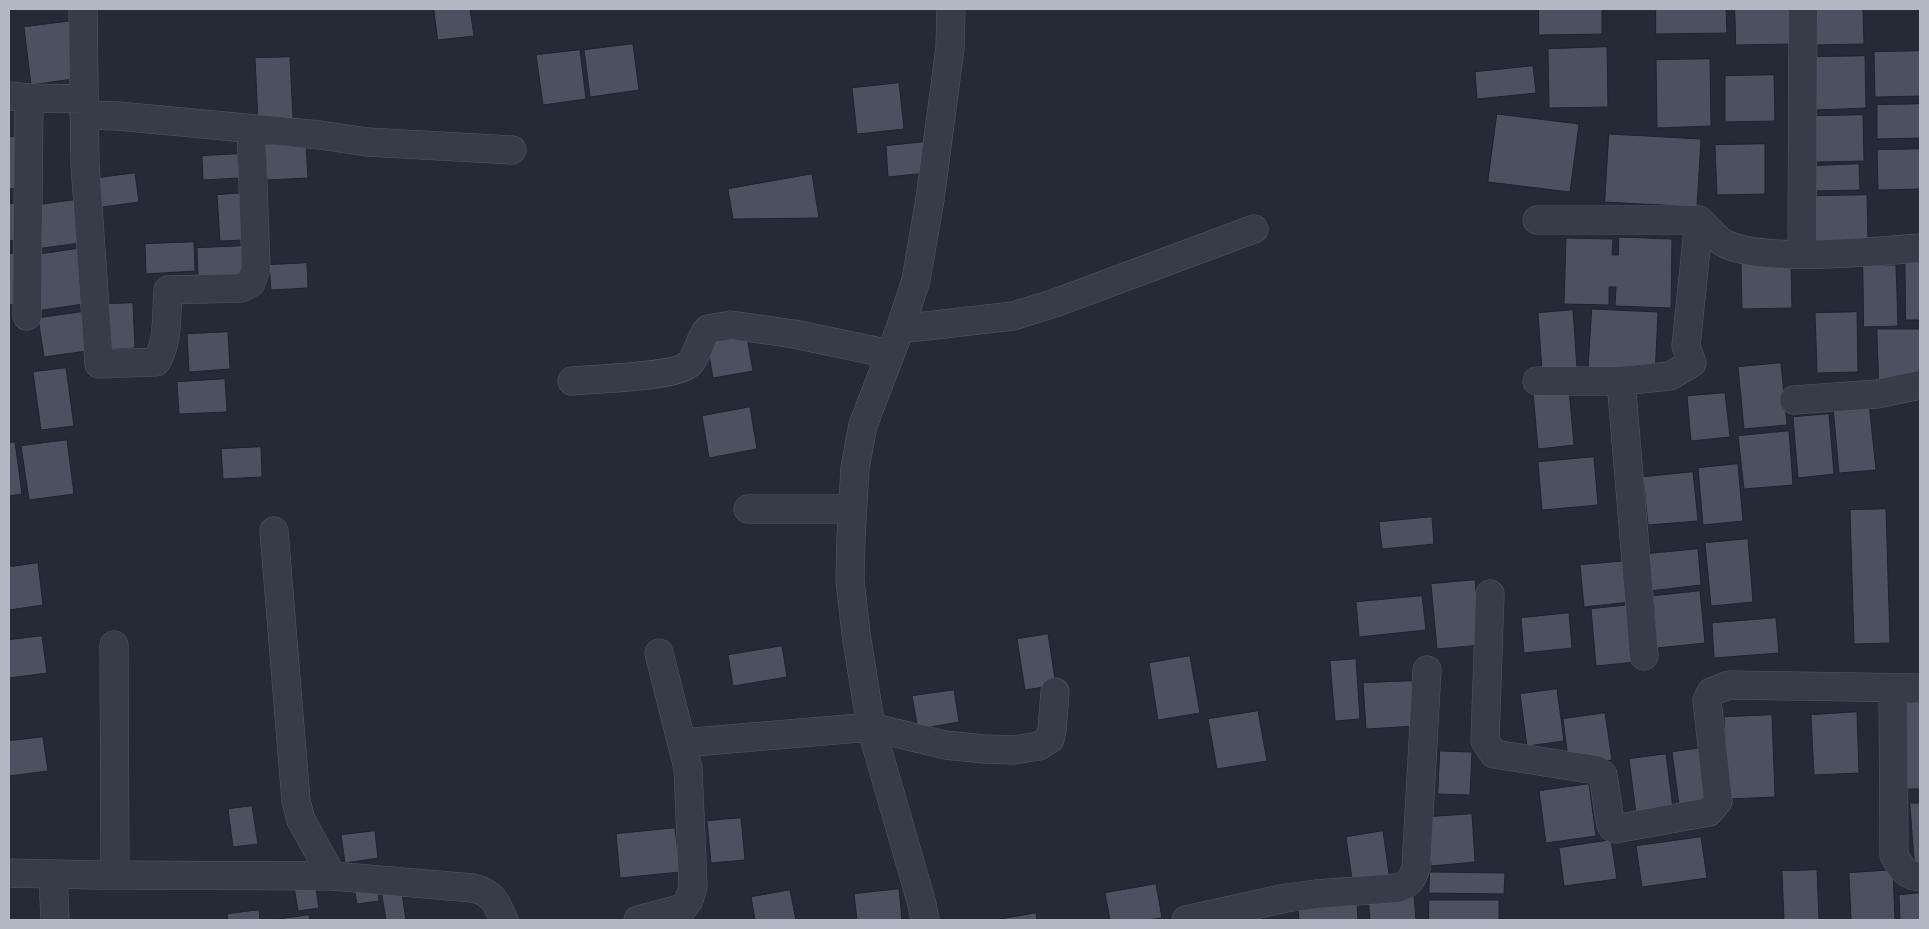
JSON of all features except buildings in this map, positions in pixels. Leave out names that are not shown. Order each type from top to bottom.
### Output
[{"type":"street","points":[[83,9],[85,164],[99,364],[156,362],[161,354],[165,339],[168,290],[240,288],[251,283],[256,268],[251,129]]},
{"type":"street","points":[[926,920],[871,727],[856,634],[850,580],[855,468],[862,425],[900,329],[916,280],[930,199],[950,48],[951,9]]},
{"type":"street","points":[[1802,254],[1803,9]]},
{"type":"street","points":[[27,316],[19,97],[84,107],[118,116],[320,135],[367,142],[512,150]]},
{"type":"street","points":[[1537,220],[1700,220],[1722,242],[1740,248],[1769,253],[1823,254],[1920,248]]},
{"type":"street","points":[[1537,381],[1621,381],[1670,376],[1692,362],[1686,346],[1700,220]]},
{"type":"street","points":[[900,329],[1013,316],[1055,303],[1107,282],[1254,229]]},
{"type":"street","points":[[572,381],[656,374],[680,370],[690,365],[696,355],[702,336],[708,329],[731,325],[794,334],[890,354]]},
{"type":"street","points":[[1621,381],[1644,656]]},
{"type":"street","points":[[1794,400],[1877,394],[1920,385]]},
{"type":"street","points":[[748,510],[852,510]]},
{"type":"street","points":[[274,531],[296,801],[301,820],[332,876]]},
{"type":"street","points":[[1490,594],[1487,728],[1485,741],[1494,754],[1596,770],[1603,775],[1610,820],[1612,827],[1615,829],[1709,812],[1718,802],[1707,700],[1711,692],[1730,684],[1920,688]]},
{"type":"street","points":[[114,645],[115,875]]},
{"type":"street","points":[[638,920],[682,908],[689,900],[693,887],[688,768],[659,653]]},
{"type":"street","points":[[1186,920],[1286,898],[1406,886],[1413,878],[1416,868],[1427,670]]},
{"type":"street","points":[[1893,688],[1894,855],[1900,868],[1913,877],[1920,878]]},
{"type":"street","points":[[682,744],[871,727],[945,745],[1014,750],[1039,746],[1050,739],[1055,692]]},
{"type":"street","points":[[9,873],[332,876],[473,888],[485,891],[495,901],[504,920]]},
{"type":"street","points":[[52,874],[55,920]]}]
